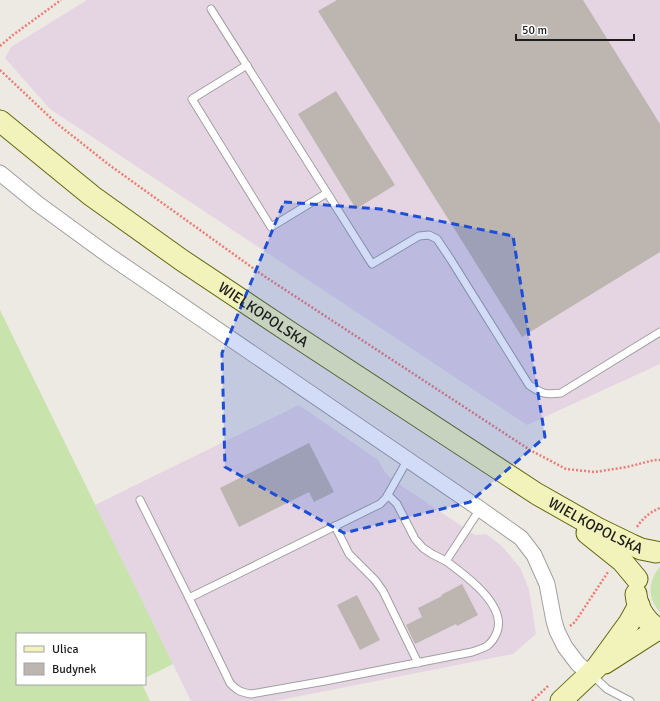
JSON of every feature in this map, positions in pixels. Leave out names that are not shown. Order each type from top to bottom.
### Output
[{"type":"main road","name":"WIELKOPOLSKA","points":[[0,120],[92,196],[184,261],[537,494],[597,528],[623,550],[630,569],[637,579]]},
{"type":"main road","name":"WIELKOPOLSKA","points":[[623,550],[641,549],[658,551]]},
{"type":"main road","points":[[555,693],[594,671],[659,630],[647,620],[640,611],[636,599],[635,587],[643,565],[652,554],[658,551]]},
{"type":"main road","points":[[594,671],[629,623],[638,605]]},
{"type":"street","points":[[0,173],[38,204],[108,255],[408,459],[521,538],[534,555],[547,584],[554,621],[565,647],[578,664],[594,671]]},
{"type":"lane","points":[[211,9],[372,264],[419,236],[429,235],[437,239],[529,385],[538,391],[549,394],[561,393],[660,332]]},
{"type":"lane","points":[[247,65],[192,99],[271,227],[327,193]]},
{"type":"lane","points":[[189,598],[380,504],[388,495],[408,459]]},
{"type":"lane","points":[[140,500],[230,683],[235,689],[251,694],[472,652],[487,646],[495,637],[499,627],[498,616],[489,600],[477,585],[446,561],[423,548],[415,539],[397,504],[388,495]]},
{"type":"lane","points":[[446,561],[468,530],[480,509]]},
{"type":"lane","points":[[335,526],[349,554],[375,580],[383,591],[418,663]]},
{"type":"lane","points":[[594,671],[607,689],[630,701]]},
{"type":"path","points":[[0,46],[61,0]]},
{"type":"path","points":[[0,70],[55,122],[108,164],[264,276],[530,450],[566,469],[595,472],[627,468],[654,460],[660,460]]},
{"type":"path","points":[[557,631],[569,627],[575,622],[643,518],[654,510],[660,508]]},
{"type":"path","points":[[532,701],[555,693]]},
{"type":"highlighted area","points":[[284,202],[380,209],[513,236],[545,437],[470,502],[344,533],[225,467],[222,353]]},
{"type":"shaded area","points":[[87,0],[660,0],[660,364],[527,425],[50,109],[5,58],[11,47]]},
{"type":"shaded area","points":[[299,405],[378,460],[386,474],[402,486],[475,535],[486,534],[502,546],[521,569],[529,590],[536,634],[513,654],[275,701],[191,701],[95,505]]},
{"type":"green space","points":[[0,310],[173,664],[146,678],[146,633],[16,633],[16,685],[142,685],[150,701],[0,701]]},
{"type":"green space","points":[[660,567],[660,612],[651,595],[651,584]]},
{"type":"building","points":[[337,0],[583,0],[660,124],[660,252],[522,337],[318,11]]},
{"type":"building","points":[[336,91],[395,185],[356,209],[298,114]]},
{"type":"building","points":[[309,443],[334,492],[314,502],[309,492],[239,527],[220,488]]},
{"type":"building","points":[[462,584],[478,615],[457,626],[456,624],[415,644],[406,625],[422,617],[418,608]]},
{"type":"building","points":[[357,595],[380,640],[360,650],[337,605]]}]
